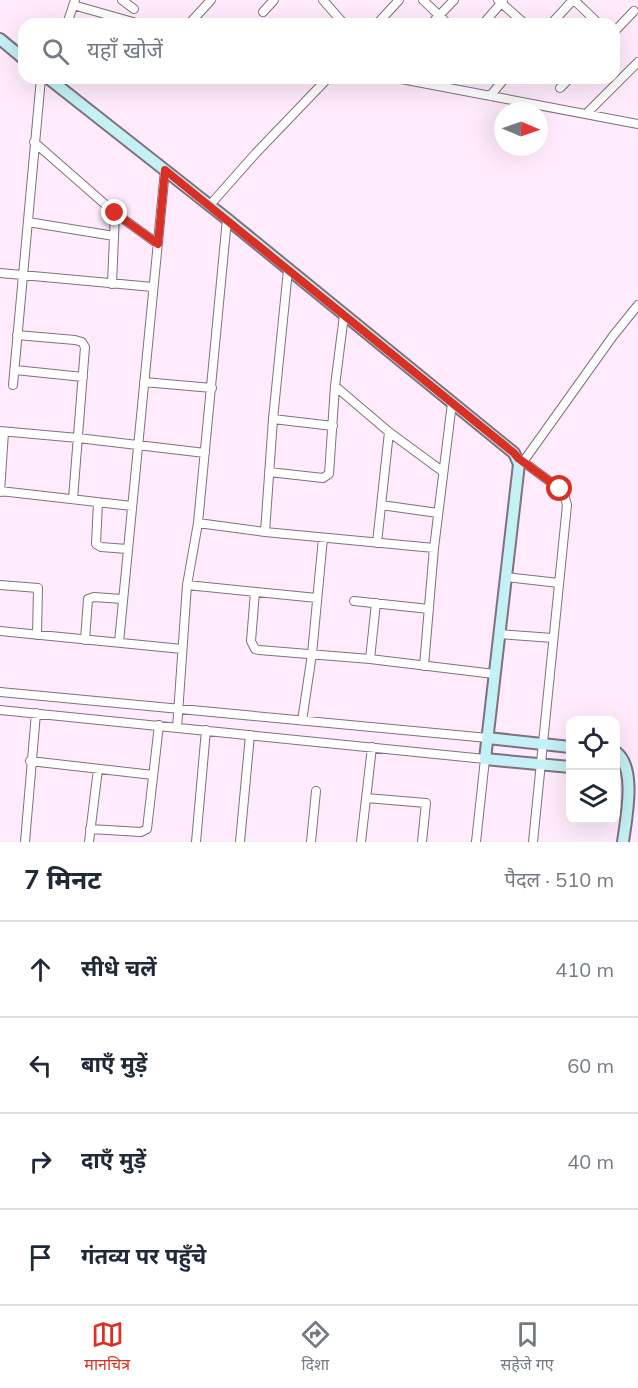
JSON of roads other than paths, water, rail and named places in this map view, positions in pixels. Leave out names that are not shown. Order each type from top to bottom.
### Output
[{"type":"street","points":[[122,0],[134,9]]},
{"type":"street","points":[[194,18],[211,0]]},
{"type":"street","points":[[263,12],[274,0]]},
{"type":"street","points":[[323,0],[339,18]]},
{"type":"street","points":[[423,0],[441,18]]},
{"type":"street","points":[[439,16],[454,0]]},
{"type":"street","points":[[556,18],[573,0],[592,18]]},
{"type":"street","points":[[488,18],[501,1],[519,18]]},
{"type":"street","points":[[382,18],[395,2]]},
{"type":"street","points":[[70,18],[74,3],[121,18]]},
{"type":"street","points":[[620,26],[634,11]]},
{"type":"street","points":[[0,39],[18,54]]},
{"type":"street","points":[[620,80],[638,62]]},
{"type":"street","points":[[14,385],[34,142],[47,84]]},
{"type":"street","points":[[54,84],[227,219],[520,460],[560,489],[566,499],[533,842]]},
{"type":"street","points":[[209,206],[322,84]]},
{"type":"street","points":[[444,84],[490,96],[638,124]]},
{"type":"street","points":[[490,96],[500,84]]},
{"type":"street","points":[[560,88],[564,84]]},
{"type":"street","points":[[586,114],[616,84]]},
{"type":"street","points":[[34,142],[115,213],[158,244]]},
{"type":"street","points":[[119,642],[165,170]]},
{"type":"street","points":[[112,284],[115,213]]},
{"type":"street","points":[[177,728],[187,585],[198,523],[227,219]]},
{"type":"street","points":[[28,222],[114,236]]},
{"type":"street","points":[[265,532],[273,419],[288,270]]},
{"type":"street","points":[[0,273],[153,287]]},
{"type":"street","points":[[476,842],[520,460],[638,305]]},
{"type":"street","points":[[269,472],[323,478],[330,470],[335,386],[344,315]]},
{"type":"street","points":[[17,335],[75,340],[82,342],[85,347],[73,499]]},
{"type":"street","points":[[15,370],[83,377]]},
{"type":"street","points":[[144,382],[212,388]]},
{"type":"street","points":[[335,386],[389,432],[442,471]]},
{"type":"street","points":[[424,666],[442,471],[452,403]]},
{"type":"street","points":[[273,419],[333,426]]},
{"type":"street","points":[[132,506],[0,491],[2,432],[78,438],[205,453]]},
{"type":"street","points":[[376,543],[389,432]]},
{"type":"street","points":[[98,502],[96,544],[101,547],[127,549]]},
{"type":"street","points":[[381,505],[438,513]]},
{"type":"street","points":[[198,523],[265,532],[434,548]]},
{"type":"street","points":[[302,721],[312,654],[322,538]]},
{"type":"street","points":[[505,578],[559,583]]},
{"type":"street","points":[[0,585],[38,588],[37,634]]},
{"type":"street","points":[[187,585],[317,598]]},
{"type":"street","points":[[255,592],[251,641],[255,649],[370,659],[494,674]]},
{"type":"street","points":[[85,640],[88,599],[94,597],[122,598]]},
{"type":"street","points":[[354,601],[429,609]]},
{"type":"street","points":[[370,659],[376,603]]},
{"type":"street","points":[[0,632],[182,649]]},
{"type":"street","points":[[499,634],[553,638]]},
{"type":"street","points":[[0,692],[566,747]]},
{"type":"street","points":[[0,710],[566,767]]},
{"type":"street","points":[[25,842],[30,761],[36,713]]},
{"type":"street","points":[[90,829],[144,832],[147,829],[159,725]]},
{"type":"street","points":[[196,842],[206,730]]},
{"type":"street","points":[[240,842],[250,735]]},
{"type":"street","points":[[361,842],[372,747]]},
{"type":"street","points":[[620,757],[623,760],[621,772],[628,794],[623,842]]},
{"type":"street","points":[[30,761],[153,774]]},
{"type":"street","points":[[89,842],[98,769]]},
{"type":"street","points":[[311,842],[316,791]]},
{"type":"street","points":[[366,798],[426,803],[422,842]]}]
